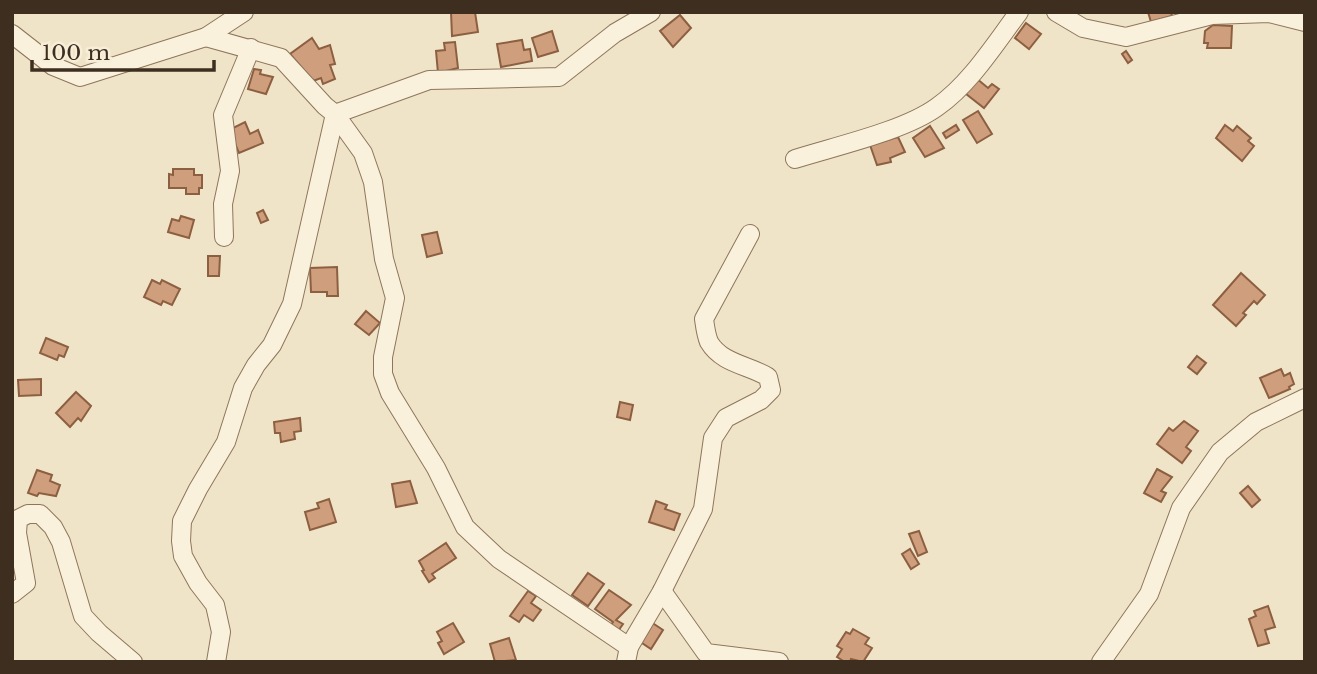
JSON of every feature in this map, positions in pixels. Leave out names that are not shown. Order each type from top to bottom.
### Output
[{"type":"street","points":[[12,34],[53,66],[79,76],[206,37],[244,12]]},
{"type":"street","points":[[335,114],[429,80],[559,77],[615,33],[651,12]]},
{"type":"street","points":[[794,159],[912,122],[939,107],[979,66],[1019,12]]},
{"type":"street","points":[[1056,12],[1083,28],[1126,37],[1212,15],[1269,13],[1305,22]]},
{"type":"street","points":[[206,37],[281,58],[335,114],[363,153],[373,182],[384,258],[394,298],[383,357],[383,374],[390,393],[436,468],[465,527],[499,559],[628,654],[703,509],[713,438],[726,418],[761,400],[771,390],[768,377],[735,364],[721,355],[709,341],[704,319],[750,234]]},
{"type":"street","points":[[223,237],[223,205],[230,171],[223,116],[251,48]]},
{"type":"street","points":[[216,662],[221,632],[215,605],[198,583],[183,556],[182,521],[226,442],[243,388],[272,345],[292,304],[335,114]]},
{"type":"street","points":[[1101,662],[1149,594],[1181,508],[1220,452],[1256,422],[1305,398]]},
{"type":"street","points":[[12,594],[26,583],[18,519],[28,514],[40,514],[53,527],[61,542],[83,616],[99,634],[133,662]]},
{"type":"street","points":[[662,591],[706,653],[779,662]]},
{"type":"building","points":[[451,12],[475,12],[478,32],[452,36]]},
{"type":"building","points":[[1148,12],[1171,12],[1172,16],[1151,22]]},
{"type":"building","points":[[680,15],[691,28],[673,47],[660,31]]},
{"type":"building","points":[[1026,23],[1041,34],[1029,49],[1015,38]]},
{"type":"building","points":[[1213,25],[1232,26],[1231,48],[1207,48],[1208,43],[1204,43],[1205,31]]},
{"type":"building","points":[[552,31],[558,51],[538,57],[532,38]]},
{"type":"building","points":[[312,38],[319,49],[330,45],[335,64],[330,65],[335,79],[323,84],[321,78],[313,81],[290,54]]},
{"type":"building","points":[[522,40],[524,50],[530,49],[532,61],[501,67],[497,44]]},
{"type":"building","points":[[455,42],[458,68],[438,73],[436,51],[445,50],[444,43]]},
{"type":"building","points":[[1126,51],[1132,60],[1128,63],[1122,54]]},
{"type":"building","points":[[254,69],[261,70],[260,74],[273,77],[266,94],[248,89]]},
{"type":"building","points":[[976,78],[988,88],[992,84],[999,89],[984,108],[961,90]]},
{"type":"building","points":[[978,111],[992,134],[977,143],[963,120]]},
{"type":"building","points":[[245,122],[250,134],[258,130],[263,143],[239,153],[229,130]]},
{"type":"building","points":[[956,125],[959,130],[946,138],[943,133]]},
{"type":"building","points":[[1225,125],[1233,131],[1237,126],[1251,138],[1248,141],[1254,146],[1242,161],[1216,138]]},
{"type":"building","points":[[930,126],[944,148],[925,157],[913,138]]},
{"type":"building","points":[[898,137],[905,152],[890,158],[891,162],[877,165],[870,145]]},
{"type":"building","points":[[173,169],[194,169],[194,175],[202,175],[199,194],[186,194],[186,188],[169,188],[169,174],[173,175]]},
{"type":"building","points":[[263,210],[268,220],[261,223],[257,213]]},
{"type":"building","points":[[181,216],[194,220],[189,238],[168,232],[172,219],[179,221]]},
{"type":"building","points":[[437,232],[442,253],[427,257],[422,235]]},
{"type":"building","points":[[208,256],[220,256],[219,276],[208,276]]},
{"type":"building","points":[[337,267],[338,296],[327,296],[327,292],[311,292],[310,268]]},
{"type":"building","points":[[1241,273],[1265,295],[1257,304],[1254,301],[1236,326],[1213,305]]},
{"type":"building","points":[[152,280],[160,284],[162,280],[180,289],[172,305],[163,301],[161,305],[144,297]]},
{"type":"building","points":[[366,311],[380,323],[369,335],[355,324]]},
{"type":"building","points":[[46,338],[68,347],[64,357],[59,355],[57,360],[40,353]]},
{"type":"building","points":[[1197,356],[1206,363],[1197,374],[1188,367]]},
{"type":"building","points":[[1281,369],[1284,376],[1290,373],[1294,384],[1290,389],[1269,398],[1260,378]]},
{"type":"building","points":[[41,379],[41,395],[19,396],[18,380]]},
{"type":"building","points":[[76,392],[91,406],[81,421],[78,418],[70,427],[56,413]]},
{"type":"building","points":[[620,402],[633,405],[630,420],[617,417]]},
{"type":"building","points":[[300,418],[301,431],[294,432],[295,439],[281,442],[280,433],[275,433],[274,422]]},
{"type":"building","points":[[1184,421],[1198,431],[1186,447],[1191,451],[1182,463],[1157,444],[1169,428],[1173,431]]},
{"type":"building","points":[[1157,469],[1172,477],[1161,491],[1166,493],[1161,502],[1144,493]]},
{"type":"building","points":[[37,470],[52,475],[50,481],[60,485],[56,496],[28,493]]},
{"type":"building","points":[[410,481],[417,503],[396,507],[392,484]]},
{"type":"building","points":[[1248,486],[1260,500],[1252,507],[1240,493]]},
{"type":"building","points":[[329,499],[336,522],[310,530],[305,512],[319,508],[317,503]]},
{"type":"building","points":[[656,501],[667,505],[665,509],[680,514],[674,530],[649,522]]},
{"type":"building","points":[[919,531],[927,552],[918,556],[909,534]]},
{"type":"building","points":[[446,543],[456,558],[432,574],[435,578],[429,582],[419,561]]},
{"type":"building","points":[[910,549],[919,564],[911,569],[902,554]]},
{"type":"building","points":[[588,573],[604,584],[588,606],[572,595]]},
{"type":"building","points":[[609,590],[631,605],[616,620],[623,624],[616,634],[608,629],[613,622],[595,609]]},
{"type":"building","points":[[528,591],[536,596],[531,603],[541,610],[533,621],[524,615],[519,622],[510,616]]},
{"type":"building","points":[[1268,606],[1275,627],[1265,630],[1269,643],[1258,646],[1249,619],[1256,616],[1254,611]]},
{"type":"building","points":[[648,620],[663,630],[651,649],[636,639]]},
{"type":"building","points":[[453,623],[464,642],[444,654],[438,643],[442,641],[437,632]]},
{"type":"building","points":[[853,629],[869,638],[865,644],[872,648],[863,662],[851,659],[850,662],[845,662],[837,657],[842,649],[837,646],[846,632],[850,634]]},
{"type":"building","points":[[509,638],[516,660],[495,662],[490,644]]}]
